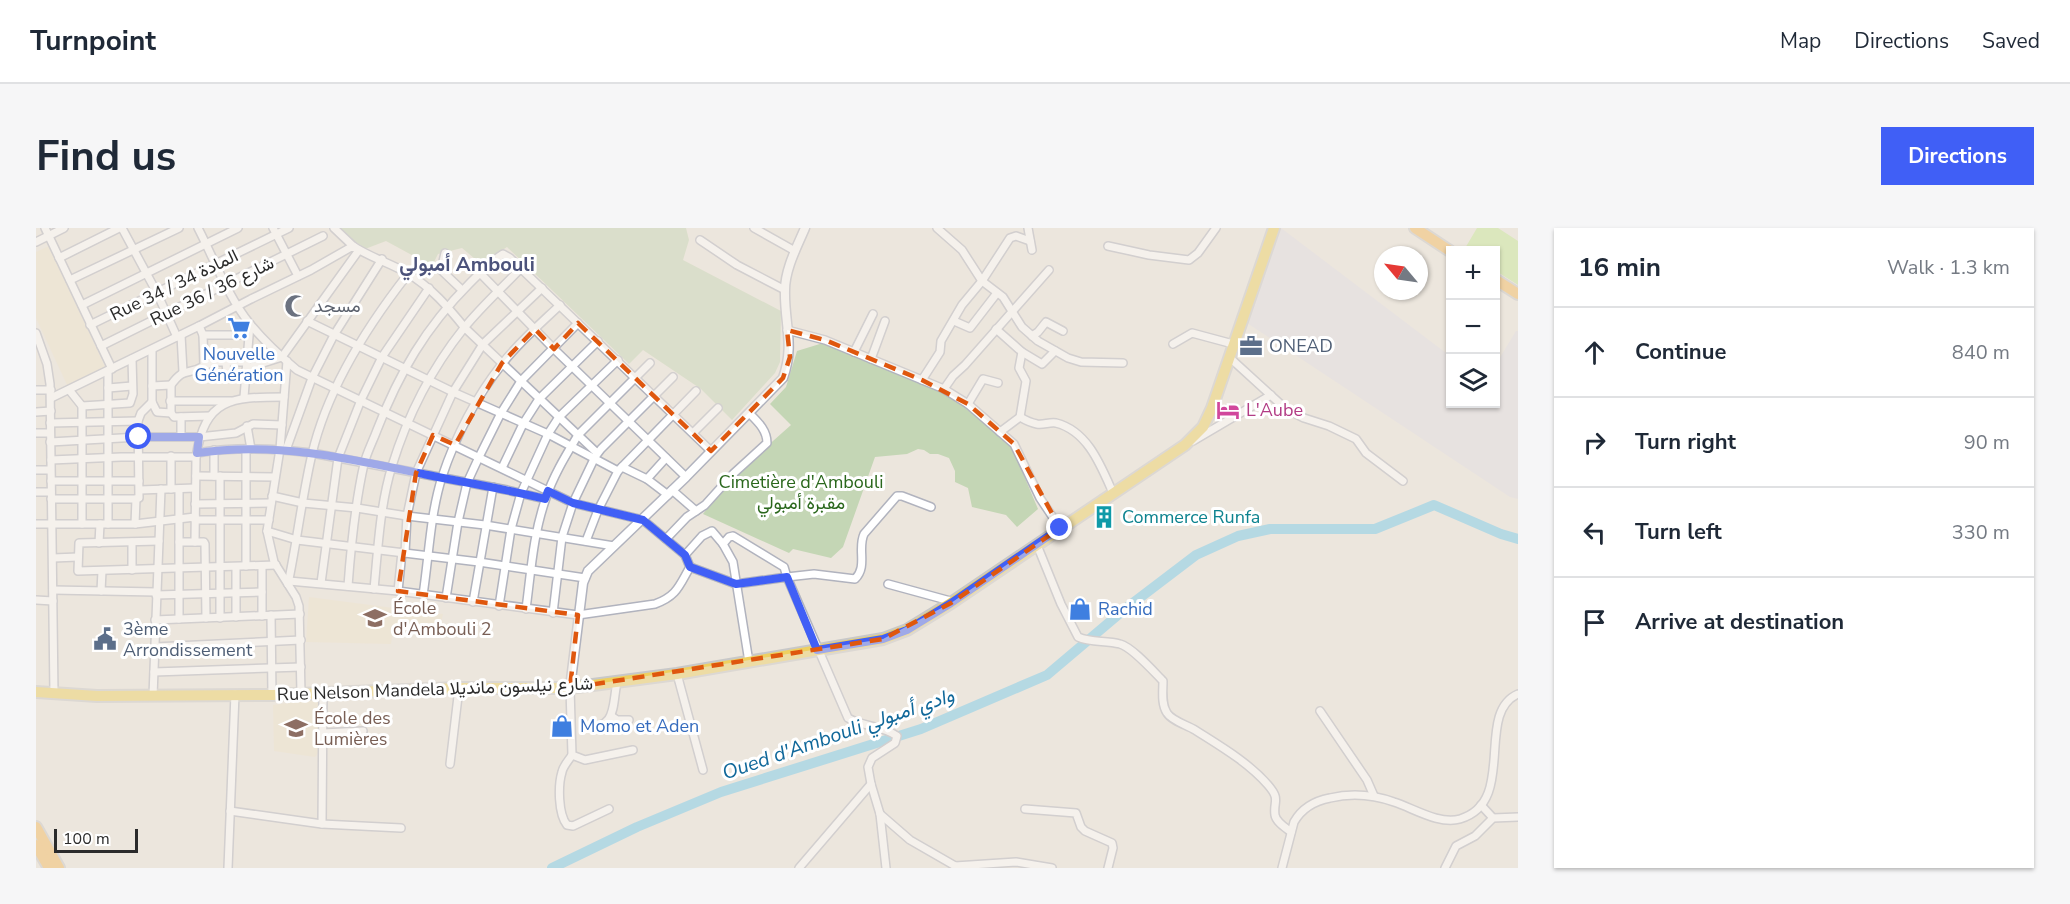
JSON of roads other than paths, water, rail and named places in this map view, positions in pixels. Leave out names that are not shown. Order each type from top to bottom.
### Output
[{"type":"highway","points":[[1415,228],[1446,248]]},
{"type":"highway","points":[[1500,283],[1518,294]]},
{"type":"highway","points":[[36,827],[59,868]]},
{"type":"highway","points":[[36,845],[49,868]]},
{"type":"main road","name":"Rue Nelson Mandela شارع نيلسون مانديلا","points":[[36,692],[153,696],[272,695],[459,688],[570,688],[677,674],[883,639],[907,630],[954,602],[1185,445],[1207,419],[1271,229]]},
{"type":"street","points":[[45,228],[101,346],[110,370],[108,500],[99,543]]},
{"type":"street","points":[[36,242],[64,228]]},
{"type":"street","points":[[59,258],[121,228],[179,336],[183,372]]},
{"type":"street","points":[[70,280],[179,228]]},
{"type":"street","points":[[198,228],[249,324],[297,370],[573,503],[643,520],[685,555],[690,567],[736,584],[814,574],[855,579],[862,568],[864,534],[897,496],[930,507]]},
{"type":"street","points":[[82,305],[238,228]]},
{"type":"street","name":"Rue 34 / المادة 34","points":[[90,325],[216,264],[275,231],[289,228]]},
{"type":"street","points":[[334,228],[356,248],[382,259],[429,288],[465,328],[578,435],[596,455]]},
{"type":"street","points":[[754,228],[795,250]]},
{"type":"street","points":[[609,809],[573,825],[567,825],[560,809],[562,770],[572,755],[570,688],[578,615],[585,578],[588,572],[643,520],[783,378],[790,357],[786,280],[795,250],[806,228]]},
{"type":"street","points":[[937,228],[962,250],[982,281],[1003,297],[1022,327],[1032,336],[1055,351],[1081,362],[1123,363]]},
{"type":"street","points":[[1029,228],[1032,250]]},
{"type":"street","points":[[1108,246],[1149,255],[1189,260],[1198,253],[1216,228]]},
{"type":"street","points":[[275,231],[298,276]]},
{"type":"street","name":"Rue 36 / شارع 36","points":[[101,346],[323,236]]},
{"type":"street","points":[[922,380],[940,352],[941,341],[962,305],[982,281],[1010,238],[1016,236],[1030,241]]},
{"type":"street","points":[[700,240],[737,265],[785,290]]},
{"type":"street","points":[[51,398],[70,391],[356,248]]},
{"type":"street","points":[[283,449],[284,359],[356,248]]},
{"type":"street","points":[[445,253],[441,270],[462,290]]},
{"type":"street","points":[[348,586],[351,546],[364,462],[384,411],[405,369],[432,324],[462,290],[503,254],[521,268],[711,451]]},
{"type":"street","points":[[301,693],[300,614],[296,597],[276,566],[267,531],[275,477],[283,449],[312,378],[334,335],[382,259]]},
{"type":"street","points":[[374,589],[382,512],[391,468],[428,380],[465,328],[521,268]]},
{"type":"street","points":[[944,389],[953,376],[1049,270]]},
{"type":"street","points":[[480,273],[554,349],[686,477]]},
{"type":"street","points":[[288,583],[312,453],[336,389],[379,312],[408,274]]},
{"type":"street","points":[[321,583],[338,458],[361,400],[382,357],[429,288]]},
{"type":"street","points":[[398,591],[407,516],[416,473],[432,435],[453,392],[483,344],[542,288]]},
{"type":"street","points":[[954,321],[970,328],[997,293]]},
{"type":"street","points":[[423,595],[433,519],[442,478],[455,446],[476,402],[502,363],[560,305]]},
{"type":"street","points":[[854,352],[873,314]]},
{"type":"street","points":[[307,321],[453,392],[548,434],[571,447],[596,455],[620,469],[647,479],[696,511]]},
{"type":"street","points":[[871,359],[885,321]]},
{"type":"street","points":[[1032,336],[1046,322],[1063,331]]},
{"type":"street","points":[[446,598],[466,483],[501,413],[521,381],[578,323]]},
{"type":"street","points":[[244,398],[249,324]]},
{"type":"street","points":[[199,327],[203,335],[204,366]]},
{"type":"street","points":[[996,329],[1022,352],[1042,364],[1055,351]]},
{"type":"street","points":[[787,330],[825,340],[944,389],[968,404],[1014,444],[1040,498],[1060,528]]},
{"type":"street","points":[[36,333],[47,364],[51,390],[54,694]]},
{"type":"street","points":[[1173,344],[1192,333],[1233,344]]},
{"type":"street","points":[[203,335],[247,335]]},
{"type":"street","points":[[502,468],[523,424],[539,399],[598,341]]},
{"type":"street","points":[[152,350],[152,402],[157,412],[171,413]]},
{"type":"street","points":[[1000,432],[1020,417],[1026,381],[1019,368],[1022,352]]},
{"type":"street","points":[[1228,357],[1286,409],[1329,426],[1356,440],[1366,453],[1403,480]]},
{"type":"street","points":[[36,492],[51,496],[108,500],[139,498],[139,418],[130,403],[132,359]]},
{"type":"street","points":[[226,362],[228,374],[284,359]]},
{"type":"street","points":[[499,606],[511,529],[526,479],[559,417],[618,360]]},
{"type":"street","points":[[210,416],[174,417],[171,413],[171,385],[183,372],[214,362],[226,362],[246,369]]},
{"type":"street","points":[[526,609],[536,533],[548,491],[578,435],[650,363]]},
{"type":"street","points":[[553,613],[562,537],[573,503],[596,455],[673,377]]},
{"type":"street","points":[[968,404],[983,379],[998,383]]},
{"type":"street","points":[[152,386],[171,385]]},
{"type":"street","points":[[108,388],[132,386]]},
{"type":"street","points":[[36,390],[51,390]]},
{"type":"street","points":[[70,391],[81,406],[82,524]]},
{"type":"street","points":[[586,541],[598,510],[620,469],[696,391]]},
{"type":"street","points":[[1185,445],[1271,395]]},
{"type":"street","points":[[195,542],[196,455],[199,437],[210,416],[218,408],[232,401],[244,398],[284,397]]},
{"type":"street","points":[[170,401],[232,401]]},
{"type":"street","points":[[50,423],[108,422],[139,418],[152,402]]},
{"type":"street","points":[[81,406],[130,403]]},
{"type":"street","points":[[693,433],[718,408]]},
{"type":"street","points":[[36,412],[51,411]]},
{"type":"street","points":[[666,539],[767,443],[767,436],[761,425],[749,413]]},
{"type":"street","points":[[181,417],[181,437]]},
{"type":"street","points":[[1020,417],[1036,424],[1058,424],[1075,432],[1086,442],[1099,461],[1113,493]]},
{"type":"street","points":[[36,433],[50,438],[81,441],[139,437],[199,437],[236,433],[247,426],[282,425]]},
{"type":"street","points":[[246,566],[247,426]]},
{"type":"street","points":[[51,460],[196,455],[214,450],[283,449],[364,462],[545,499]]},
{"type":"street","points":[[214,450],[220,504],[220,618]]},
{"type":"street","points":[[171,456],[171,489]]},
{"type":"street","points":[[647,479],[666,458]]},
{"type":"street","points":[[36,470],[50,470]]},
{"type":"street","points":[[196,476],[275,477]]},
{"type":"street","points":[[51,481],[139,481]]},
{"type":"street","points":[[473,602],[493,487]]},
{"type":"street","points":[[140,490],[195,488]]},
{"type":"street","points":[[153,696],[161,489]]},
{"type":"street","points":[[179,489],[179,619]]},
{"type":"street","points":[[135,499],[135,524]]},
{"type":"street","points":[[195,504],[271,500],[331,505],[485,525],[614,546]]},
{"type":"street","points":[[36,525],[52,523],[135,524],[195,518],[220,521],[268,520]]},
{"type":"street","points":[[267,531],[297,540],[479,562],[585,578]]},
{"type":"street","points":[[685,555],[707,532],[712,531],[723,544],[733,562],[748,662]]},
{"type":"street","points":[[723,544],[733,536],[779,564],[786,572],[817,650],[848,718],[857,723],[889,730],[897,736],[895,743],[869,763],[871,784],[880,814],[886,868]]},
{"type":"street","points":[[159,541],[79,543],[78,571],[276,566]]},
{"type":"street","points":[[132,542],[132,570]]},
{"type":"street","points":[[179,542],[205,543],[206,618]]},
{"type":"street","points":[[1037,545],[1065,613],[1078,637],[1085,640],[1118,643],[1127,647],[1163,681],[1163,702],[1170,716],[1248,766],[1275,795],[1277,804],[1275,815],[1291,832]]},
{"type":"street","points":[[53,558],[78,557]]},
{"type":"street","points":[[236,567],[236,617]]},
{"type":"street","points":[[262,567],[262,616]]},
{"type":"street","points":[[288,583],[321,583],[398,591],[578,615],[655,604],[667,599],[676,591],[690,567]]},
{"type":"street","points":[[101,591],[102,571]]},
{"type":"street","points":[[888,584],[954,602]]},
{"type":"street","points":[[53,590],[156,594],[262,592]]},
{"type":"street","points":[[36,600],[53,601]]},
{"type":"street","points":[[155,620],[300,614]]},
{"type":"street","points":[[271,615],[272,695]]},
{"type":"street","points":[[154,647],[301,640]]},
{"type":"street","points":[[154,672],[300,667]]},
{"type":"street","points":[[677,674],[703,770]]},
{"type":"street","points":[[584,727],[604,726],[611,717],[617,682]]},
{"type":"street","points":[[450,764],[459,688]]},
{"type":"street","points":[[322,824],[323,692]]},
{"type":"street","points":[[228,868],[235,694]]},
{"type":"street","points":[[1282,868],[1291,832],[1298,816],[1316,802],[1335,797],[1374,796],[1441,819],[1452,820],[1469,815],[1481,805],[1491,788],[1495,772],[1495,743],[1501,714],[1512,697],[1518,694]]},
{"type":"street","points":[[1320,711],[1367,780],[1374,796]]},
{"type":"street","points":[[611,717],[617,720],[629,720]]},
{"type":"street","points":[[323,733],[363,730]]},
{"type":"street","points":[[572,755],[585,760],[633,750]]},
{"type":"street","points":[[799,868],[871,784]]},
{"type":"street","points":[[1481,805],[1494,818]]},
{"type":"street","points":[[1025,809],[1076,813],[1085,831],[1112,843],[1108,868]]},
{"type":"street","points":[[230,810],[322,824],[401,828]]},
{"type":"street","points":[[880,814],[910,840],[957,867],[1016,862],[1052,868]]},
{"type":"street","points":[[1445,868],[1456,846],[1475,836],[1494,818],[1518,817]]},
{"type":"waterway","name":"Oued d'Ambouli وادي أمبولي","points":[[552,868],[637,827],[721,792],[921,729],[1047,675],[1125,609],[1196,555],[1238,536],[1270,529],[1375,529],[1434,505],[1518,539]]},
{"type":"place","name":"مسجد","points":[[296,306]]},
{"type":"place","name":"Nouvelle Génération","points":[[239,328]]},
{"type":"place","name":"ONEAD","points":[[1251,346]]},
{"type":"place","name":"L'Aube","points":[[1228,410]]},
{"type":"place","name":"Commerce Runfa","points":[[1104,517]]},
{"type":"place","name":"Rachid","points":[[1080,609]]},
{"type":"place","name":"École d'Ambouli 2","points":[[375,618]]},
{"type":"place","name":"3ème Arrondissement","points":[[105,639]]},
{"type":"place","name":"Momo et Aden","points":[[562,726]]},
{"type":"place","name":"École des Lumières","points":[[296,728]]},
{"type":"district","name":"أمبولي Ambouli","points":[[467,264]]},
{"type":"park label","name":"Cimetière d'Ambouli مقبرة أمبولي","points":[[801,492]]}]
